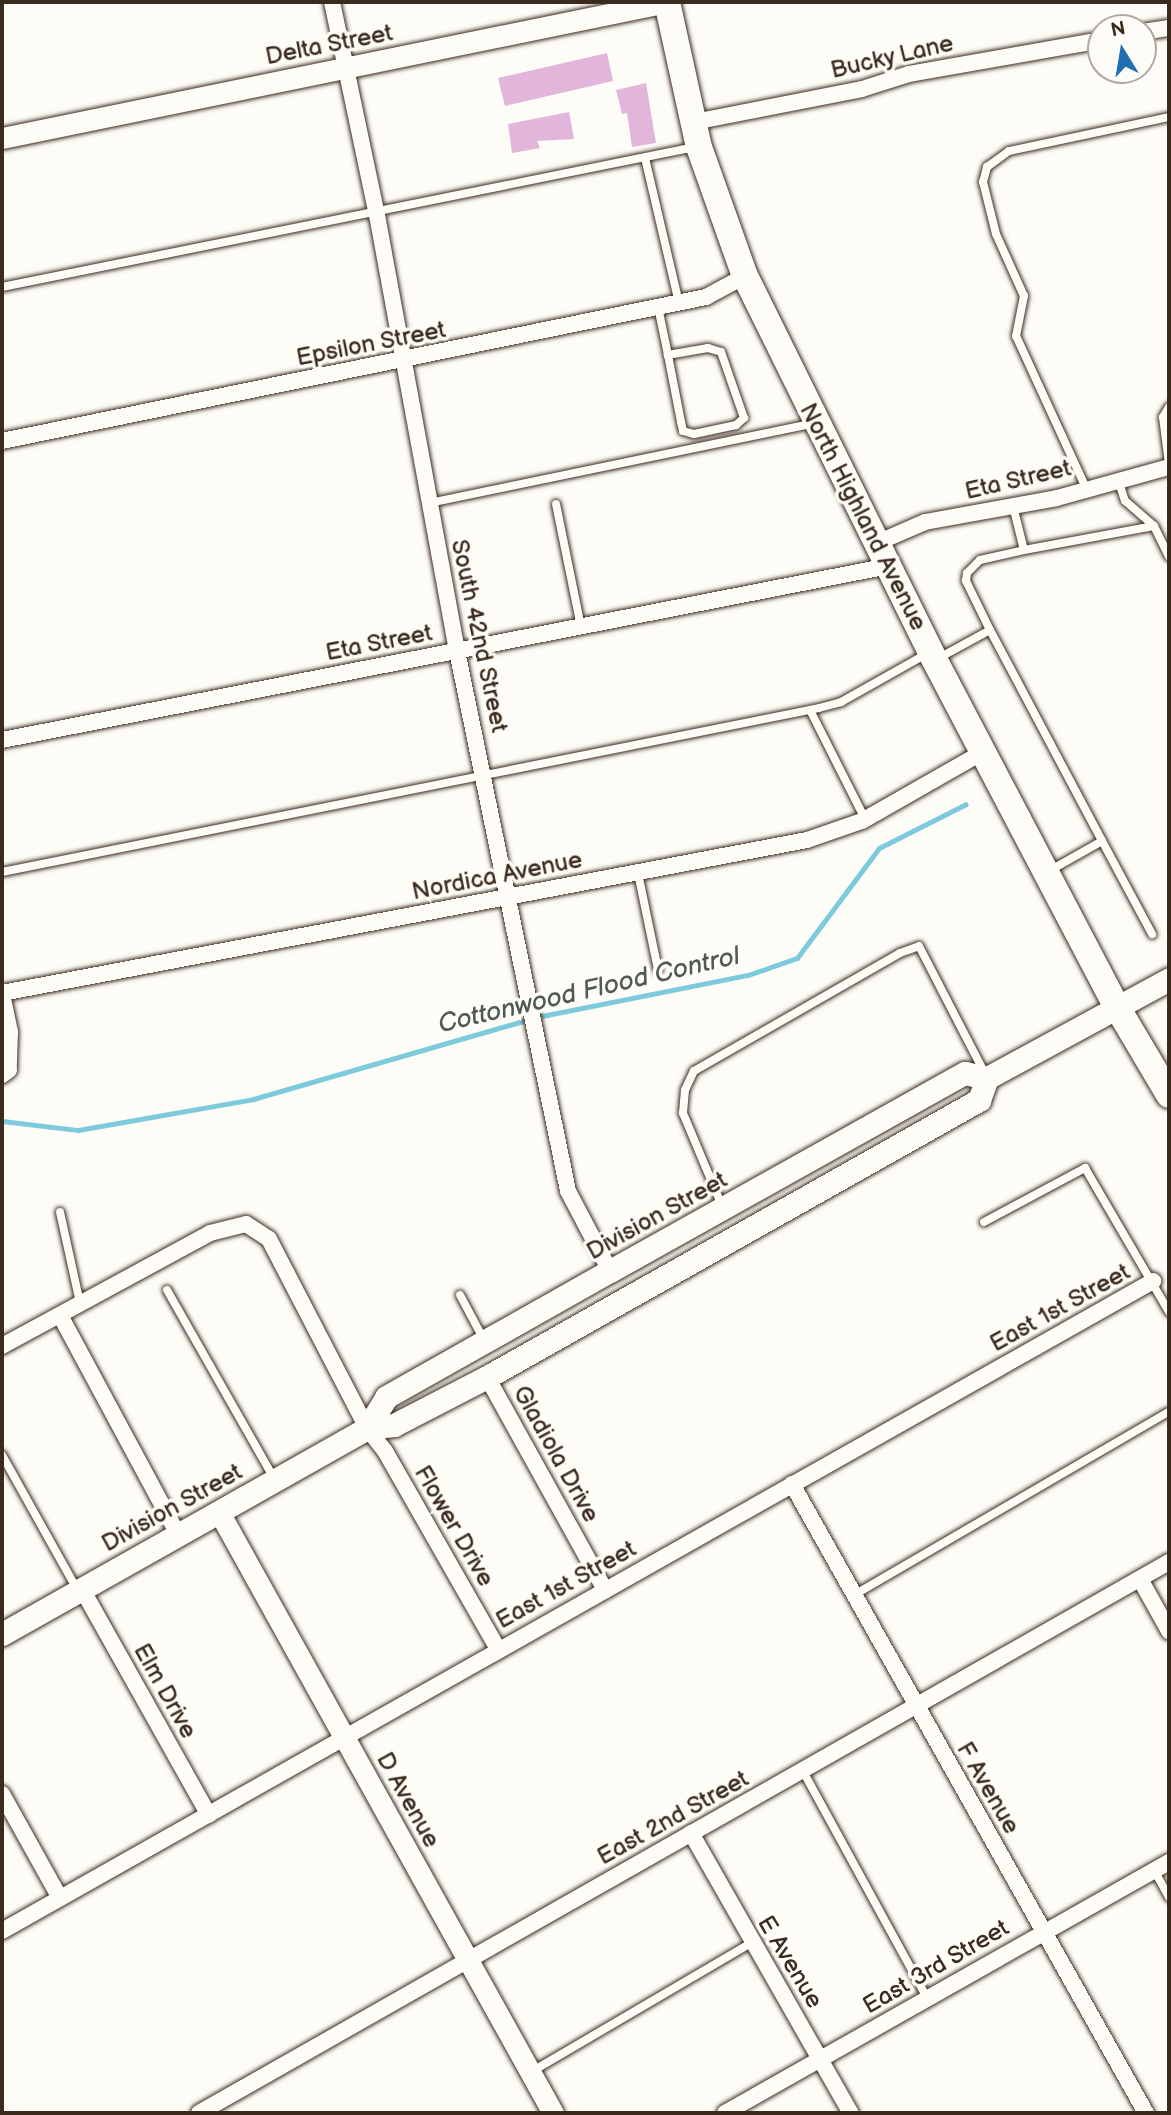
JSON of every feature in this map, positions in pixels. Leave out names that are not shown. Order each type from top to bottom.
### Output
[{"type":"main road","name":"North Highland Avenue","points":[[667,2],[696,134],[745,276],[815,423],[983,752],[1117,1007],[1169,1095]]},
{"type":"main road","name":"Division Street","points":[[367,1427],[394,1426],[487,1377],[979,1100],[987,1078],[1169,979]]},
{"type":"main road","name":"Division Street","points":[[2,1634],[367,1427],[386,1397],[965,1073],[987,1078]]},
{"type":"street","name":"South 42nd Street","points":[[332,2],[377,215],[457,651],[485,773],[568,1191],[610,1271]]},
{"type":"street","name":"Delta Street","points":[[2,138],[667,2]]},
{"type":"street","name":"Bucky Lane","points":[[696,134],[909,74],[1087,42]]},
{"type":"street","name":"Epsilon Street","points":[[2,441],[402,362],[679,303],[705,297],[745,276]]},
{"type":"street","name":"Eta Street","points":[[2,740],[581,627],[884,554],[925,522],[1013,506],[1169,465]]},
{"type":"street","name":"Nordica Avenue","points":[[2,994],[807,840],[865,819],[983,752]]},
{"type":"street","points":[[2,994],[10,1032],[5,1072]]},
{"type":"street","name":"Flower Drive","points":[[2,1346],[61,1317],[210,1233],[246,1224],[269,1239],[367,1427],[498,1649]]},
{"type":"street","name":"East 1st Street","points":[[2,1931],[1153,1282]]},
{"type":"street","points":[[61,1317],[178,1534]]},
{"type":"street","name":"Gladiola Drive","points":[[487,1377],[605,1590]]},
{"type":"street","name":"F Avenue","points":[[792,1485],[914,1708],[1046,1931],[1146,2113]]},
{"type":"street","name":"D Avenue","points":[[219,1512],[553,2113]]},
{"type":"street","name":"East 2nd Street","points":[[199,2113],[691,1833],[804,1773],[1169,1562]]},
{"type":"street","points":[[1140,1578],[1169,1631]]},
{"type":"street","name":"Elm Drive","points":[[80,1590],[209,1815]]},
{"type":"street","points":[[2,1794],[60,1898]]},
{"type":"street","name":"E Avenue","points":[[691,1833],[751,1943],[851,2113]]},
{"type":"street","name":"East 3rd Street","points":[[725,2113],[1169,1862]]},
{"type":"lane","points":[[1086,488],[1016,336],[1024,296],[996,234],[983,182],[987,167],[1009,151],[1169,117]]},
{"type":"lane","points":[[2,287],[377,215],[645,158],[696,134]]},
{"type":"lane","points":[[645,158],[679,303]]},
{"type":"lane","points":[[658,307],[683,431],[694,434],[736,425],[744,418],[721,352],[708,348],[668,355]]},
{"type":"lane","points":[[1169,407],[1163,418],[1169,465]]},
{"type":"lane","points":[[429,503],[815,423]]},
{"type":"lane","points":[[1118,480],[1125,501],[1154,526],[1169,557]]},
{"type":"lane","points":[[556,504],[581,627]]},
{"type":"lane","points":[[1013,506],[1024,550]]},
{"type":"lane","points":[[1152,933],[966,582],[967,573],[980,560],[1154,526]]},
{"type":"lane","points":[[2,872],[485,773],[810,710],[841,702],[990,630]]},
{"type":"lane","points":[[810,710],[865,819]]},
{"type":"lane","points":[[1046,872],[1102,841]]},
{"type":"lane","points":[[638,873],[658,970]]},
{"type":"lane","points":[[724,1209],[684,1113],[685,1090],[694,1071],[900,953],[919,946],[987,1078]]},
{"type":"lane","points":[[984,1222],[1085,1168],[1169,1312]]},
{"type":"lane","points":[[60,1212],[80,1306]]},
{"type":"lane","points":[[167,1290],[275,1481]]},
{"type":"lane","points":[[460,1295],[486,1343]]},
{"type":"lane","points":[[853,1595],[1169,1412]]},
{"type":"lane","points":[[2,1455],[80,1590]]},
{"type":"lane","points":[[804,1773],[927,1998]]},
{"type":"lane","points":[[1154,1870],[1169,1897]]},
{"type":"lane","points":[[531,2072],[751,1943]]},
{"type":"building","points":[[607,53],[613,81],[505,106],[498,78]]},
{"type":"building","points":[[646,83],[656,143],[632,147],[627,113],[622,114],[616,90]]},
{"type":"building","points":[[569,112],[574,139],[537,141],[540,148],[512,153],[508,124]]},
{"type":"waterway","name":"Cottonwood Flood Control","points":[[2,1121],[78,1130],[253,1099],[537,1017],[748,975],[797,958],[879,848],[966,804]]}]
